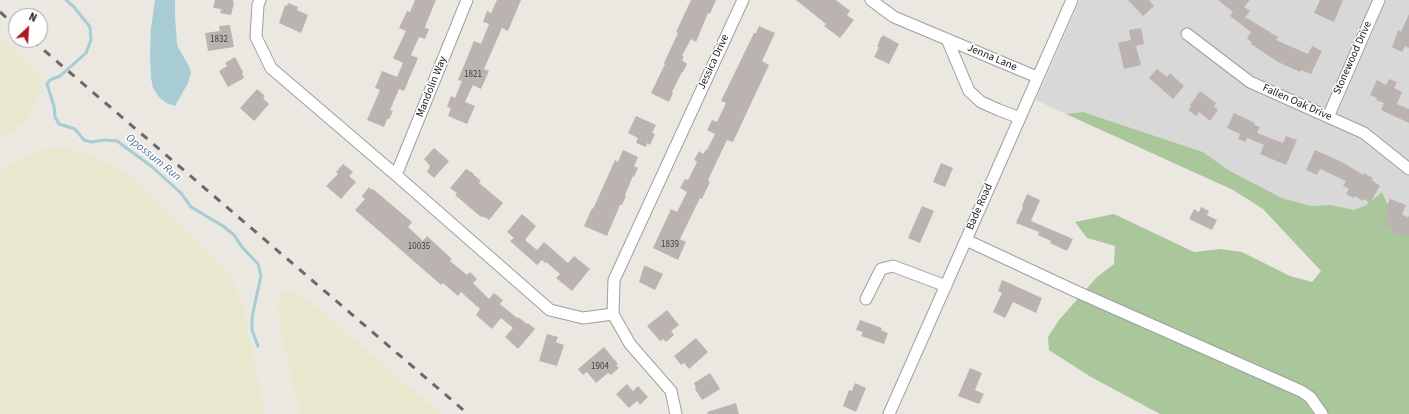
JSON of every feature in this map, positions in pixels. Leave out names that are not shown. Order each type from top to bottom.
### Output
[{"type":"street","points":[[260,0],[258,5],[256,37],[271,68],[550,310],[583,318],[613,314],[630,344],[671,391],[676,414]]},
{"type":"street","name":"Mandolin Way","points":[[396,175],[467,0]]},
{"type":"street","name":"Jessica Drive","points":[[613,314],[614,280],[743,0]]},
{"type":"street","name":"Jenna Lane","points":[[871,0],[894,17],[1037,77]]},
{"type":"street","name":"Bade Road","points":[[892,413],[1037,77],[1072,0]]},
{"type":"street","name":"Stonewood Drive","points":[[1328,117],[1379,0]]},
{"type":"street","name":"Fallen Oak Drive","points":[[1187,34],[1250,82],[1364,133],[1409,169]]},
{"type":"street","name":"Jenna Lane","points":[[947,39],[969,91],[981,102],[1020,118]]},
{"type":"street","points":[[966,240],[1073,290],[1301,391],[1310,397],[1322,414]]},
{"type":"street","points":[[866,299],[880,269],[893,266],[946,286]]},
{"type":"shaded area","points":[[1080,0],[1409,0],[1409,216],[1396,224],[1382,192],[1366,205],[1354,210],[1331,205],[1311,206],[1282,198],[1230,171],[1203,152],[1083,112],[1066,114],[1036,100]]},
{"type":"green space","points":[[0,39],[8,46],[8,48],[11,48],[41,75],[41,86],[37,101],[28,120],[12,131],[0,136]]},
{"type":"green space","points":[[1083,112],[1203,152],[1230,171],[1282,198],[1311,206],[1331,205],[1354,210],[1366,205],[1382,192],[1396,223],[1409,216],[1409,414],[1160,414],[1091,377],[1049,350],[1048,337],[1059,320],[1097,277],[1114,264],[1115,246],[1087,238],[1075,222],[1114,214],[1194,252],[1220,249],[1242,252],[1290,276],[1312,282],[1321,271],[1263,209],[1233,190],[1066,114]]},
{"type":"green space","points":[[49,148],[71,149],[93,156],[128,175],[198,240],[230,274],[243,305],[265,414],[0,414],[0,171],[28,155]]},
{"type":"green space","points":[[284,291],[296,292],[319,309],[441,414],[300,414],[280,329],[278,304]]},
{"type":"water","points":[[155,0],[175,0],[177,44],[189,66],[191,73],[188,83],[175,106],[166,103],[159,97],[153,88],[151,78],[151,28]]},
{"type":"building","points":[[215,0],[233,0],[234,3],[231,15],[220,13],[221,9],[213,8]]},
{"type":"building","points":[[415,0],[436,0],[426,24],[425,28],[429,29],[425,39],[419,37],[411,55],[418,58],[404,91],[399,89],[390,110],[393,111],[389,119],[387,119],[384,127],[367,120],[380,90],[375,88],[382,71],[397,77],[403,63],[393,58],[406,31],[399,28],[407,11],[410,12]]},
{"type":"building","points":[[497,0],[521,0],[508,31],[502,28],[484,69],[489,71],[481,89],[473,85],[465,102],[475,106],[467,124],[448,116],[451,108],[447,107],[451,96],[455,98],[462,81],[458,80],[474,41],[481,44],[489,24],[483,22],[487,11],[491,13]]},
{"type":"building","points":[[691,0],[716,0],[710,14],[708,13],[696,42],[691,39],[682,56],[684,57],[682,60],[687,64],[672,92],[673,93],[669,102],[651,93],[665,64],[664,63],[678,33],[676,32]]},
{"type":"building","points":[[796,0],[836,0],[850,11],[847,15],[854,20],[840,38],[824,26],[826,24]]},
{"type":"building","points":[[1128,0],[1149,0],[1154,6],[1143,16]]},
{"type":"building","points":[[1218,0],[1250,0],[1244,7],[1250,11],[1245,17],[1278,37],[1276,40],[1308,54],[1312,46],[1322,51],[1311,74],[1301,70],[1300,72],[1278,62],[1251,44],[1252,42],[1247,39],[1251,32],[1230,16],[1233,12]]},
{"type":"building","points":[[1320,0],[1343,0],[1334,22],[1314,13]]},
{"type":"building","points":[[288,3],[298,7],[297,10],[308,15],[301,33],[279,23],[285,5],[287,6]]},
{"type":"building","points":[[1409,14],[1409,48],[1405,46],[1402,52],[1392,47],[1398,30],[1401,32]]},
{"type":"building","points":[[230,25],[234,47],[208,51],[205,33],[220,31],[219,26]]},
{"type":"building","points":[[759,26],[775,33],[762,61],[769,65],[733,142],[727,140],[708,180],[710,182],[702,199],[700,198],[680,239],[686,242],[678,260],[653,248],[671,209],[677,212],[687,192],[680,188],[685,179],[688,180],[697,162],[694,160],[699,151],[703,154],[707,150],[715,134],[707,130],[712,120],[717,122],[726,103],[721,101],[754,33],[756,33]]},
{"type":"building","points":[[1141,28],[1144,44],[1136,46],[1141,65],[1124,69],[1118,43],[1131,40],[1129,30]]},
{"type":"building","points":[[883,35],[899,44],[889,64],[874,57]]},
{"type":"building","points":[[235,57],[243,72],[244,78],[228,87],[219,71],[227,66],[225,63]]},
{"type":"building","points":[[1157,69],[1167,77],[1170,73],[1184,86],[1173,99],[1149,78]]},
{"type":"building","points":[[1389,79],[1397,82],[1394,88],[1402,92],[1397,104],[1409,109],[1409,123],[1381,110],[1384,103],[1376,100],[1377,98],[1370,95],[1377,80],[1386,85]]},
{"type":"building","points":[[257,89],[265,96],[263,98],[269,104],[254,121],[240,108]]},
{"type":"building","points":[[1200,91],[1216,103],[1214,107],[1218,110],[1210,121],[1199,112],[1196,116],[1188,110]]},
{"type":"building","points":[[1234,113],[1260,127],[1257,133],[1283,143],[1286,136],[1297,140],[1286,165],[1260,154],[1264,145],[1247,138],[1245,142],[1238,139],[1240,134],[1227,128]]},
{"type":"building","points":[[636,116],[656,125],[652,133],[655,134],[650,145],[647,143],[646,147],[636,143],[638,138],[628,133]]},
{"type":"building","points":[[434,148],[449,161],[434,178],[427,172],[430,166],[424,159]]},
{"type":"building","points":[[623,150],[638,157],[634,166],[638,168],[634,177],[633,176],[625,195],[626,196],[622,205],[620,205],[607,236],[584,226],[615,160],[618,162]]},
{"type":"building","points":[[1315,150],[1344,163],[1363,175],[1364,173],[1373,178],[1372,180],[1380,186],[1370,203],[1364,199],[1363,201],[1355,196],[1354,198],[1346,194],[1349,189],[1343,186],[1346,181],[1320,169],[1317,175],[1306,170]]},
{"type":"building","points":[[941,163],[953,168],[945,187],[933,182]]},
{"type":"building","points":[[343,164],[353,172],[349,176],[356,182],[341,199],[326,186],[338,174],[336,172]]},
{"type":"building","points":[[466,169],[473,173],[481,181],[479,183],[503,203],[489,220],[485,217],[481,217],[455,195],[457,193],[450,188]]},
{"type":"building","points":[[369,187],[412,222],[408,227],[423,241],[427,236],[452,259],[450,261],[467,275],[470,272],[477,279],[473,283],[489,299],[494,293],[503,300],[500,304],[517,318],[518,317],[527,324],[528,323],[535,329],[518,349],[505,337],[513,328],[501,318],[492,329],[476,315],[480,309],[461,292],[458,296],[443,283],[441,285],[355,210],[365,199],[362,196]]},
{"type":"building","points":[[1027,194],[1040,200],[1031,221],[1073,239],[1067,251],[1050,243],[1051,241],[1038,235],[1039,232],[1016,223]]},
{"type":"building","points":[[1390,199],[1406,205],[1402,214],[1409,218],[1409,236],[1402,233],[1401,236],[1392,232],[1393,229],[1383,224],[1389,212],[1385,211]]},
{"type":"building","points":[[922,206],[934,211],[920,243],[908,238]]},
{"type":"building","points":[[1201,207],[1209,211],[1207,215],[1217,220],[1212,230],[1189,219],[1194,209],[1199,212]]},
{"type":"building","points":[[522,214],[536,226],[525,240],[537,250],[544,242],[568,263],[574,256],[590,269],[572,291],[556,278],[560,274],[546,262],[545,263],[542,260],[537,265],[510,241],[514,238],[507,232]]},
{"type":"building","points":[[644,266],[663,274],[655,290],[639,282]]},
{"type":"building","points":[[1002,280],[1042,298],[1036,313],[1013,302],[1005,318],[993,312],[1002,293],[998,291]]},
{"type":"building","points":[[667,310],[679,325],[671,331],[674,335],[666,342],[663,339],[660,341],[647,326]]},
{"type":"building","points":[[860,320],[882,328],[881,330],[888,333],[884,344],[861,336],[863,332],[856,330]]},
{"type":"building","points":[[547,334],[558,337],[556,342],[564,345],[557,366],[539,361]]},
{"type":"building","points":[[696,338],[708,352],[689,369],[684,363],[681,365],[674,356]]},
{"type":"building","points":[[604,347],[618,364],[616,365],[619,368],[611,375],[608,373],[596,383],[587,372],[583,375],[578,369]]},
{"type":"building","points":[[970,368],[982,373],[975,390],[984,394],[979,404],[958,396]]},
{"type":"building","points":[[710,373],[720,389],[702,400],[695,389],[694,383]]},
{"type":"building","points":[[855,383],[866,388],[856,412],[843,406],[849,390],[852,391]]},
{"type":"building","points":[[627,384],[633,391],[638,386],[648,397],[640,405],[637,401],[629,408],[616,394]]},
{"type":"building","points":[[736,403],[739,414],[708,414],[707,412]]},
{"type":"waterway","name":"Opossum Run","points":[[66,0],[74,7],[90,27],[91,40],[86,53],[60,76],[50,80],[47,84],[54,106],[55,117],[59,124],[75,129],[84,140],[91,142],[105,140],[117,141],[151,166],[181,193],[191,207],[223,226],[234,235],[242,247],[258,264],[261,276],[252,317],[252,330],[258,346]]},
{"type":"railway","points":[[0,12],[8,19]]},
{"type":"railway","points":[[41,48],[468,414]]}]
